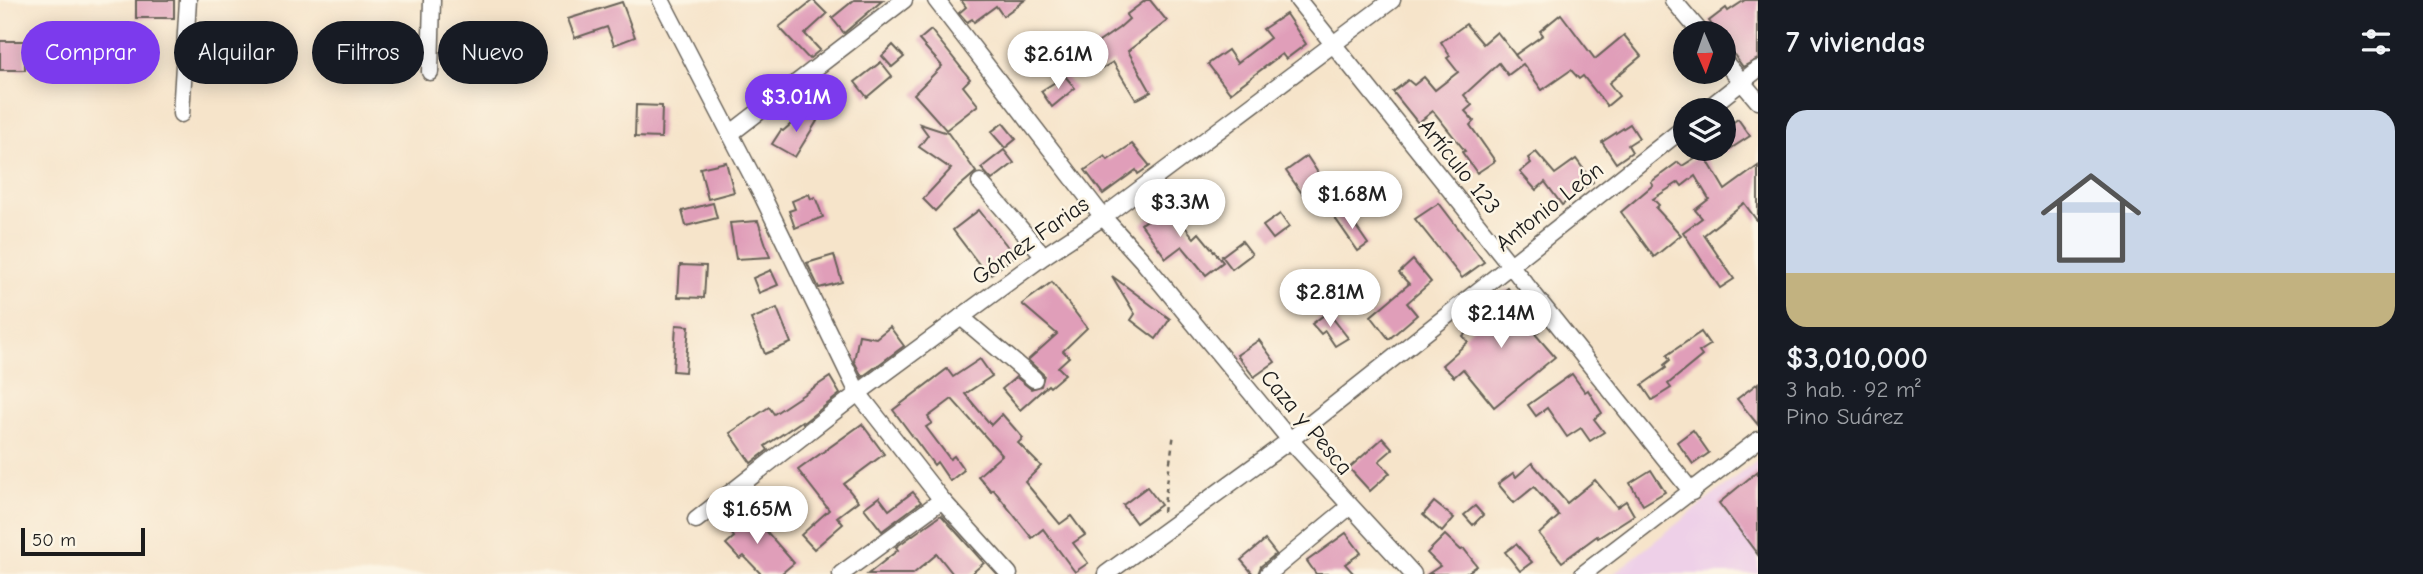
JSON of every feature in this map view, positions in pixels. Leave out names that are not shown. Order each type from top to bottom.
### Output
[{"type":"street","points":[[181,114],[188,0]]},
{"type":"street","points":[[430,72],[432,0]]},
{"type":"street","points":[[661,0],[858,393],[942,500],[1009,574]]},
{"type":"street","points":[[730,134],[904,0]]},
{"type":"street","name":"Caza y Pesca","points":[[936,0],[1103,217],[1142,260],[1290,440],[1413,574]]},
{"type":"street","name":"Artículo 123","points":[[1298,0],[1692,492]]},
{"type":"street","name":"Gómez Farias","points":[[696,520],[858,393],[1044,256],[1103,217],[1392,0]]},
{"type":"street","points":[[1673,0],[1691,21]]},
{"type":"street","points":[[1721,98],[1758,69]]},
{"type":"street","points":[[1736,76],[1758,101]]},
{"type":"street","name":"Antonio León","points":[[1106,574],[1290,440],[1673,137]]},
{"type":"street","points":[[980,182],[1044,256]]},
{"type":"street","points":[[961,317],[1034,379]]},
{"type":"street","points":[[1583,574],[1758,440]]},
{"type":"street","points":[[841,574],[942,500]]},
{"type":"street","points":[[1269,574],[1349,507]]},
{"type":"path","points":[[1160,536],[1174,433]]},
{"type":"shaded area","points":[[1758,460],[1758,574],[1613,574]]},
{"type":"building","points":[[136,0],[174,0],[174,18],[136,18]]},
{"type":"building","points":[[813,0],[827,14],[805,34],[820,50],[809,59],[779,27]]},
{"type":"building","points":[[854,0],[883,0],[844,33],[832,18]]},
{"type":"building","points":[[961,0],[1025,0],[1003,16],[996,6],[974,22],[972,19],[967,22],[959,13],[966,7]]},
{"type":"building","points":[[1146,0],[1150,0],[1167,21],[1128,51],[1151,92],[1136,100],[1113,62],[1103,68],[1089,49],[1119,28],[1129,19],[1126,15]]},
{"type":"building","points":[[1745,0],[1758,0],[1758,59],[1743,67],[1736,57],[1736,21],[1709,21],[1726,8],[1728,11]]},
{"type":"building","points":[[622,2],[635,37],[614,45],[607,27],[575,38],[568,19]]},
{"type":"building","points":[[1286,14],[1306,44],[1286,59],[1282,54],[1230,93],[1208,64],[1228,50],[1237,63],[1270,38],[1263,29]]},
{"type":"building","points":[[1561,14],[1595,59],[1624,35],[1641,56],[1609,83],[1619,96],[1607,106],[1583,76],[1579,79],[1571,70],[1542,90],[1523,64],[1508,75],[1499,63],[1464,95],[1472,105],[1465,111],[1474,121],[1470,125],[1495,161],[1477,173],[1462,152],[1465,151],[1433,111],[1418,123],[1393,92],[1408,80],[1414,85],[1424,77],[1435,90],[1458,72],[1447,58],[1450,56],[1441,42],[1466,24],[1483,44],[1497,32],[1515,55],[1543,35],[1540,31]]},
{"type":"building","points":[[931,30],[970,79],[963,86],[978,105],[946,130],[914,94],[942,66],[919,40]]},
{"type":"building","points":[[0,41],[21,41],[21,70],[0,70]]},
{"type":"building","points":[[893,45],[904,57],[892,67],[882,56]]},
{"type":"building","points":[[881,62],[892,76],[867,97],[855,82]]},
{"type":"building","points":[[1065,76],[1075,88],[1052,107],[1041,91]]},
{"type":"building","points":[[636,105],[662,106],[661,138],[635,137]]},
{"type":"building","points":[[807,110],[817,121],[795,157],[772,144],[781,130]]},
{"type":"building","points":[[1738,119],[1750,136],[1736,145]]},
{"type":"building","points":[[1003,123],[1016,139],[1005,148],[991,132]]},
{"type":"building","points":[[920,124],[948,133],[976,172],[935,211],[923,199],[951,169],[919,147],[928,135]]},
{"type":"building","points":[[1630,124],[1639,138],[1628,145],[1632,152],[1616,163],[1602,142]]},
{"type":"building","points":[[1132,144],[1150,166],[1138,174],[1136,170],[1103,194],[1085,170],[1105,156],[1108,160]]},
{"type":"building","points":[[1004,150],[1014,163],[992,180],[981,168]]},
{"type":"building","points":[[1536,152],[1555,174],[1576,159],[1593,182],[1562,205],[1545,182],[1536,190],[1520,172],[1531,163],[1528,158]]},
{"type":"building","points":[[1307,156],[1324,182],[1304,196],[1286,171]]},
{"type":"building","points":[[1690,161],[1708,161],[1725,190],[1758,166],[1758,222],[1744,203],[1704,235],[1734,279],[1720,288],[1683,232],[1702,218],[1695,210],[1709,199],[1695,176],[1682,186],[1679,182],[1653,199],[1659,205],[1656,208],[1681,235],[1654,257],[1621,212],[1653,185],[1651,182],[1678,162],[1682,166]]},
{"type":"building","points":[[726,162],[734,192],[708,199],[700,168]]},
{"type":"building","points":[[1373,183],[1389,200],[1380,209],[1364,192]]},
{"type":"building","points":[[809,194],[811,199],[815,197],[823,217],[795,228],[789,211],[795,209],[792,201]]},
{"type":"building","points":[[713,203],[717,218],[686,226],[682,211]]},
{"type":"building","points":[[1439,203],[1484,262],[1462,278],[1415,219]]},
{"type":"building","points":[[1167,204],[1194,238],[1199,233],[1223,262],[1206,275],[1182,246],[1166,258],[1141,224]]},
{"type":"building","points":[[979,210],[1015,256],[988,276],[953,230]]},
{"type":"building","points":[[1346,212],[1368,244],[1358,251],[1335,218]]},
{"type":"building","points":[[1280,214],[1289,227],[1273,239],[1263,226]]},
{"type":"building","points":[[758,221],[770,257],[736,259],[730,223]]},
{"type":"building","points":[[1242,241],[1252,254],[1232,269],[1222,256]]},
{"type":"building","points":[[834,255],[842,282],[819,288],[807,263]]},
{"type":"building","points":[[1413,260],[1431,282],[1407,303],[1417,315],[1389,339],[1371,316],[1409,284],[1399,273]]},
{"type":"building","points":[[680,265],[706,266],[704,298],[678,297]]},
{"type":"building","points":[[771,270],[778,285],[759,293],[753,278]]},
{"type":"building","points":[[1112,276],[1170,319],[1156,339],[1131,320],[1135,314]]},
{"type":"building","points":[[1052,282],[1087,328],[1063,351],[1069,357],[1058,367],[1065,374],[1020,410],[1002,389],[1016,377],[1031,389],[1041,386],[1044,375],[1028,360],[1057,334],[1022,304]]},
{"type":"building","points":[[1508,288],[1539,331],[1535,334],[1555,357],[1494,407],[1463,369],[1454,377],[1442,365],[1468,342],[1463,336],[1491,313],[1485,306]]},
{"type":"building","points":[[777,308],[791,343],[765,354],[751,319]]},
{"type":"building","points":[[1328,312],[1348,338],[1335,346],[1325,331],[1321,334],[1312,324]]},
{"type":"building","points":[[676,325],[689,326],[685,372],[673,371]]},
{"type":"building","points":[[890,327],[904,346],[862,377],[854,361],[859,335],[876,338]]},
{"type":"building","points":[[1701,332],[1710,345],[1699,352],[1702,356],[1668,384],[1671,388],[1652,400],[1642,385],[1666,368],[1664,365],[1670,360],[1667,355]]},
{"type":"building","points":[[1259,340],[1275,362],[1254,377],[1237,355]]},
{"type":"building","points":[[980,359],[992,376],[965,394],[991,425],[1002,414],[1023,438],[1018,443],[1041,466],[1025,482],[1060,524],[1071,516],[1085,535],[1073,543],[1088,563],[1075,572],[1043,529],[1032,538],[993,489],[991,491],[978,476],[1002,455],[952,399],[928,417],[932,423],[926,427],[950,459],[954,456],[964,470],[950,481],[937,462],[934,465],[893,410],[947,369],[953,377]]},
{"type":"building","points":[[1572,374],[1585,392],[1588,390],[1602,413],[1594,419],[1604,432],[1590,441],[1581,428],[1567,437],[1547,408],[1536,416],[1528,405]]},
{"type":"building","points":[[830,377],[840,394],[803,423],[802,421],[765,446],[768,450],[751,463],[730,433],[769,407],[774,414]]},
{"type":"building","points":[[1758,383],[1758,425],[1737,399]]},
{"type":"building","points":[[862,424],[884,454],[844,484],[858,501],[837,517],[843,524],[814,549],[801,535],[829,510],[798,470]]},
{"type":"building","points":[[1693,430],[1709,453],[1693,464],[1677,442]]},
{"type":"building","points":[[1383,438],[1393,449],[1379,461],[1390,473],[1370,491],[1349,468]]},
{"type":"building","points":[[1532,463],[1567,503],[1595,480],[1617,507],[1626,501],[1634,515],[1598,538],[1597,536],[1562,562],[1539,534],[1559,516],[1534,487],[1514,503],[1498,484],[1513,473],[1516,477]]},
{"type":"building","points":[[1651,470],[1665,492],[1643,505],[1630,483]]},
{"type":"building","points":[[1758,471],[1758,555],[1719,503]]},
{"type":"building","points":[[1147,487],[1161,505],[1136,523],[1123,505]]},
{"type":"building","points":[[913,492],[921,502],[882,531],[864,508],[879,497],[889,510]]},
{"type":"building","points":[[1434,502],[1454,518],[1442,532],[1423,515]]},
{"type":"building","points":[[1475,506],[1483,515],[1473,525],[1464,515]]},
{"type":"building","points":[[748,510],[794,563],[781,574],[761,574],[744,556],[740,559],[726,544],[734,537],[727,526]]},
{"type":"building","points":[[941,515],[984,563],[971,574],[953,574],[937,554],[913,574],[868,574],[898,550],[896,547]]},
{"type":"building","points":[[1346,533],[1361,553],[1345,564],[1354,574],[1316,574],[1307,561]]},
{"type":"building","points":[[1445,535],[1461,550],[1464,549],[1477,566],[1465,574],[1428,574],[1440,566],[1427,553]]},
{"type":"building","points":[[1265,540],[1276,554],[1261,566],[1258,574],[1253,574],[1241,560]]},
{"type":"building","points":[[1516,544],[1532,562],[1520,571],[1505,552]]}]
